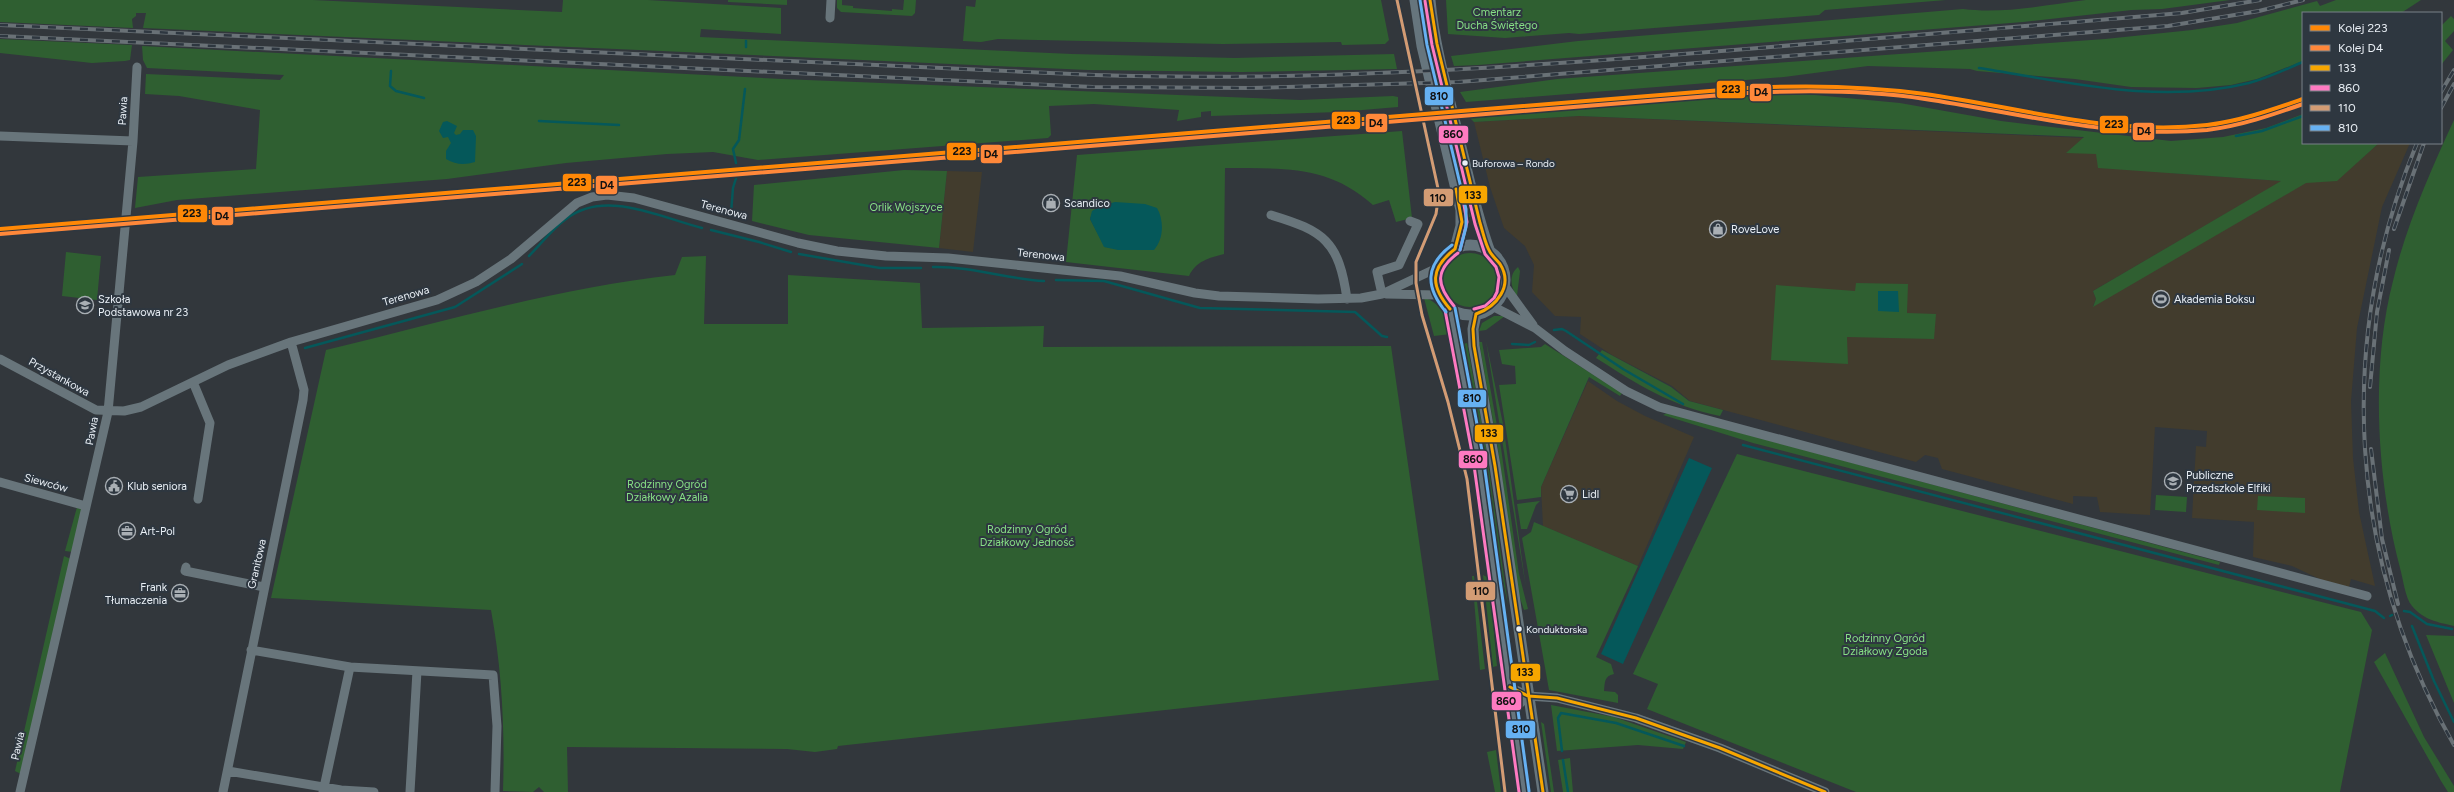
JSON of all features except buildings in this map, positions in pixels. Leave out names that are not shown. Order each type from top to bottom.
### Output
[{"type":"main road","points":[[1415,0],[1422,46],[1461,210],[1461,227],[1455,249]]},
{"type":"main road","points":[[1430,0],[1432,20],[1480,223],[1490,252],[1501,265],[1504,285],[1502,294],[1492,306],[1476,314],[1467,315],[1450,309]]},
{"type":"main road","points":[[1490,252],[1477,246],[1455,249],[1442,259],[1437,268],[1435,284],[1438,295],[1450,309],[1478,457],[1524,792]]},
{"type":"main road","points":[[1476,314],[1473,329],[1473,342],[1495,466],[1543,792]]},
{"type":"street","points":[[830,18],[831,0]]},
{"type":"street","name":"Pawia","points":[[20,792],[108,412],[133,141],[137,67]]},
{"type":"street","points":[[0,136],[133,141]]},
{"type":"street","name":"Terenowa","points":[[108,412],[141,407],[228,365],[291,342],[437,300],[476,282],[511,259],[576,203],[607,195],[634,198],[798,243],[837,251],[886,256],[948,258],[1120,276],[1195,293],[1219,296],[1347,298],[1382,294],[1438,295]]},
{"type":"street","points":[[1270,215],[1307,228],[1319,234],[1332,245],[1345,284],[1347,298]]},
{"type":"street","points":[[1382,294],[1377,272],[1399,265],[1418,224],[1410,221]]},
{"type":"street","name":"Terenowa","points":[[1382,294],[1437,268]]},
{"type":"street","points":[[1504,285],[1535,328]]},
{"type":"street","points":[[1492,306],[1535,328],[1588,367],[1641,399],[1659,407],[2367,596]]},
{"type":"street","name":"Granitowa","points":[[223,792],[303,400],[304,390],[291,342]]},
{"type":"street","name":"Przystankowa","points":[[0,359],[96,410],[108,412]]},
{"type":"street","points":[[192,382],[210,423],[198,499]]},
{"type":"street","name":"Siewców","points":[[0,482],[86,506]]},
{"type":"street","points":[[186,567],[185,571],[264,587]]},
{"type":"street","points":[[251,650],[350,667],[493,675],[497,726],[495,792]]},
{"type":"street","points":[[323,790],[350,667]]},
{"type":"street","points":[[410,792],[417,671]]},
{"type":"street","points":[[1510,687],[1528,696],[1557,698],[1636,718],[1720,748],[1825,792]]},
{"type":"street","points":[[1513,710],[1528,696]]},
{"type":"street","points":[[228,771],[323,790],[374,792]]},
{"type":"shaded area","points":[[1579,116],[2085,138],[2171,173],[2282,181],[2093,291],[2096,299],[2093,306],[2327,170],[2337,180],[2378,144],[2410,144],[2382,207],[2357,328],[2351,401],[2353,458],[2359,512],[2375,586],[2351,579],[2349,587],[2322,580],[2292,566],[2253,557],[2254,522],[2192,518],[2196,446],[2206,447],[2207,431],[2155,427],[2150,515],[2100,512],[2097,497],[2073,496],[2073,504],[1942,469],[1938,458],[1925,455],[1916,462],[1690,401],[1672,386],[1612,355],[1580,334],[1581,317],[1555,316],[1532,292],[1534,265],[1525,246],[1504,228],[1490,187],[1474,122]]},
{"type":"shaded area","points":[[947,171],[982,172],[973,252],[939,248]]},
{"type":"shaded area","points":[[1588,381],[1617,401],[1645,416],[1694,437],[1638,566],[1543,526],[1541,487]]},
{"type":"green space","points":[[0,0],[313,0],[562,12],[563,0],[648,0],[781,8],[781,34],[701,29],[700,37],[1072,54],[1235,58],[1394,54],[1397,69],[1242,72],[1088,70],[143,28],[146,13],[136,13],[136,16],[132,19],[133,28],[0,22]]},
{"type":"green space","points":[[728,0],[787,0],[787,5],[728,2]]},
{"type":"green space","points":[[837,0],[842,0],[842,5],[853,6],[853,8],[892,11],[892,9],[903,10],[904,0],[916,0],[915,13],[912,16],[841,12],[837,8]]},
{"type":"green space","points":[[976,0],[1381,0],[1389,40],[1385,44],[1342,45],[1341,42],[1223,44],[998,39],[981,42],[963,41],[966,6],[975,7]]},
{"type":"green space","points":[[1421,0],[1424,0],[1436,67],[1432,67]]},
{"type":"green space","name":"Cmentarz Ducha Świętego","points":[[1446,0],[1946,0],[1825,10],[1819,15],[1579,34],[1569,33],[1505,38],[1448,34]]},
{"type":"green space","points":[[2086,0],[2230,0],[2162,9],[2132,10],[2023,22],[1478,65],[1454,66],[1451,56],[1578,41],[1963,9],[2009,10]]},
{"type":"green space","points":[[2336,0],[2421,0],[2403,12],[2302,12],[2302,61],[2257,79],[2231,85],[2197,88],[2131,87],[2075,79],[1977,71],[1970,69],[1868,66],[1784,77],[1466,102],[1460,92],[1557,79],[2105,39],[2192,30],[2237,23],[2317,1],[2320,6]]},
{"type":"green space","points":[[2451,16],[2454,19],[2454,31],[2445,41],[2453,50],[2442,64],[2442,25]]},
{"type":"green space","points":[[0,39],[132,45],[130,60],[92,63],[0,53]]},
{"type":"green space","points":[[142,46],[782,79],[1300,100],[1393,96],[1398,97],[1398,107],[1339,112],[1211,116],[1211,111],[1201,112],[1201,117],[1177,121],[1179,110],[1094,104],[1049,106],[1051,135],[1048,138],[758,160],[713,152],[667,154],[566,163],[447,179],[177,200],[135,208],[138,177],[256,169],[260,110],[179,96],[145,94],[146,74],[280,80],[284,75],[147,68],[143,60]]},
{"type":"green space","points":[[1783,92],[1900,103],[2001,121],[2171,141],[2223,137],[2266,128],[2302,114],[2302,144],[2378,144],[2337,181],[2306,183],[2093,307],[2096,299],[2093,291],[2281,181],[2098,168],[2096,154],[2066,153],[2084,137],[1579,116],[1474,122],[1468,116]]},
{"type":"green space","points":[[1448,116],[1473,217],[1467,217],[1466,203],[1444,117]]},
{"type":"green space","points":[[2454,120],[2454,626],[2431,620],[2421,614],[2412,606],[2406,593],[2392,534],[2386,499],[2379,425],[2379,388],[2381,351],[2386,315],[2398,260],[2419,199]]},
{"type":"green space","points":[[1402,131],[1412,218],[1396,222],[1389,200],[1373,205],[1356,192],[1339,182],[1321,176],[1285,169],[1225,168],[1224,254],[1208,259],[1199,264],[1189,276],[1066,262],[1077,155]],"holes":[[[1101,206],[1140,249],[1105,247],[1090,219],[1093,211]]]},
{"type":"green space","name":"Orlik Wojszyce","points":[[904,170],[947,171],[939,248],[809,235],[752,221],[754,185]]},
{"type":"green space","points":[[66,252],[101,256],[97,300],[62,296]]},
{"type":"green space","points":[[1470,253],[1480,255],[1489,261],[1495,270],[1497,280],[1495,290],[1489,299],[1480,305],[1470,307],[1460,305],[1451,299],[1445,290],[1443,280],[1445,270],[1451,261],[1460,255]]},
{"type":"green space","points":[[706,256],[704,324],[788,324],[788,275],[920,283],[922,328],[1044,326],[1043,347],[1391,346],[1439,680],[838,746],[837,749],[815,752],[787,749],[567,747],[568,792],[544,792],[539,787],[533,792],[503,791],[504,745],[502,700],[498,655],[491,610],[271,598],[326,350],[456,317],[543,297],[587,288],[675,275],[682,257]]},
{"type":"green space","points":[[1518,267],[1520,271],[1517,296],[1513,289],[1512,277],[1513,273]]},
{"type":"green space","points":[[1856,283],[1908,284],[1907,313],[1936,314],[1934,339],[1847,337],[1848,364],[1771,360],[1776,285],[1855,291]]},
{"type":"green space","points":[[1424,298],[1435,303],[1439,307],[1448,323],[1451,334],[1434,336]]},
{"type":"green space","points":[[1494,316],[1505,316],[1486,330],[1479,331],[1482,323]]},
{"type":"green space","points":[[1486,341],[1503,424],[1526,588]]},
{"type":"green space","points":[[1479,342],[1482,342],[1501,448],[1519,574],[1528,609],[1524,610],[1518,592],[1498,449]]},
{"type":"green space","points":[[1467,343],[1485,441],[1508,605],[1497,554],[1481,444],[1463,344]]},
{"type":"green space","points":[[1545,344],[1622,393],[1620,396],[1589,377],[1541,487],[1541,497],[1517,500],[1499,385],[1516,384],[1515,366],[1502,364],[1499,350],[1541,347]]},
{"type":"green space","points":[[1602,350],[1671,387],[1689,401],[1723,410],[1720,416],[1702,412],[1670,400],[1640,385],[1596,358]]},
{"type":"green space","points":[[1667,413],[2220,562],[2219,565],[1753,443],[1663,415]]},
{"type":"green space","name":"Rodzinny Ogród Działkowy Zgoda","points":[[1737,454],[2361,612],[2372,630],[2340,792],[1856,792],[1647,709],[1658,684],[1633,674]]},
{"type":"green space","points":[[2156,495],[2187,497],[2186,512],[2155,510]]},
{"type":"green space","points":[[2258,496],[2305,498],[2305,513],[2257,510]]},
{"type":"green space","points":[[1540,501],[1536,505],[1527,529],[1521,529],[1517,504]]},
{"type":"green space","points":[[77,507],[82,510],[73,552],[65,551]]},
{"type":"green space","points":[[1534,522],[1638,566],[1596,657],[1611,664],[1614,674],[1608,676],[1605,682],[1604,691],[1615,692],[1618,695],[1618,703],[1549,690],[1522,538],[1531,532]]},
{"type":"green space","points":[[64,556],[71,559],[21,774],[15,771]]},
{"type":"green space","points":[[1483,575],[1489,578],[1497,666],[1493,667]]},
{"type":"green space","points":[[1472,576],[1474,576],[1485,669],[1480,670]]},
{"type":"green space","points":[[2426,635],[2454,636],[2454,703]]},
{"type":"green space","points":[[2385,653],[2424,737],[2454,786],[2454,792],[2448,792],[2441,781],[2374,662]]},
{"type":"green space","points":[[1551,705],[1614,717],[1686,742],[1683,749],[1638,745],[1557,751]]},
{"type":"green space","points":[[1541,722],[1544,724],[1554,792],[1551,792]]},
{"type":"green space","points":[[1496,750],[1501,792],[1495,792],[1487,752]]},
{"type":"green space","points":[[1570,758],[1573,792],[1563,792],[1558,760]]},
{"type":"water","points":[[447,121],[457,126],[454,133],[456,135],[460,134],[463,130],[473,130],[476,136],[475,162],[460,164],[446,159],[446,151],[451,143],[448,137],[443,138],[439,131],[443,122]]},
{"type":"water","points":[[1115,202],[1145,204],[1157,208],[1161,218],[1162,229],[1160,240],[1154,250],[1118,250],[1104,247],[1090,219],[1092,211],[1101,206]]},
{"type":"water","points":[[1878,291],[1898,291],[1899,312],[1878,311]]},
{"type":"water","points":[[1689,458],[1712,468],[1623,664],[1601,654]]},
{"type":"waterway","points":[[746,41],[746,47]]},
{"type":"waterway","points":[[1979,68],[2080,85],[2148,92],[2182,92],[2215,89],[2249,83],[2302,62]]},
{"type":"waterway","points":[[391,71],[390,86],[396,91],[424,98]]},
{"type":"waterway","points":[[736,163],[733,149],[739,140],[745,89]]},
{"type":"waterway","points":[[2236,136],[2262,131],[2302,116]]},
{"type":"waterway","points":[[539,121],[619,125]]},
{"type":"waterway","points":[[731,213],[733,188],[737,175]]},
{"type":"waterway","points":[[529,256],[551,232],[566,219],[581,210],[598,206],[632,208],[702,228]]},
{"type":"waterway","points":[[711,230],[791,252]]},
{"type":"waterway","points":[[799,254],[880,268],[921,268]]},
{"type":"waterway","points":[[305,348],[455,307],[522,264]]},
{"type":"waterway","points":[[933,267],[961,268],[1016,278],[1044,281]]},
{"type":"waterway","points":[[1056,280],[1104,281],[1200,308],[1355,312],[1382,336],[1387,337]]},
{"type":"waterway","points":[[1554,330],[1562,329],[1566,331],[1623,369],[1683,404]]},
{"type":"waterway","points":[[1512,344],[1529,345],[1535,342]]},
{"type":"waterway","points":[[1743,445],[2375,611],[2384,618]]},
{"type":"waterway","points":[[2404,611],[2410,612],[2427,624],[2452,629]]},
{"type":"waterway","points":[[2412,626],[2434,681],[2454,722]]},
{"type":"waterway","points":[[1562,751],[1558,718],[1561,713],[1616,723],[1684,746]]},
{"type":"waterway","points":[[1563,760],[1568,792]]},
{"type":"railway","points":[[0,25],[1095,75],[1175,77],[1335,75],[1415,72],[1574,62],[2182,13],[2260,0]]},
{"type":"railway","points":[[0,36],[1093,87],[1251,88],[1458,82],[2168,26],[2259,11],[2303,0]]},
{"type":"railway","points":[[2442,90],[2454,70]]},
{"type":"railway","points":[[2442,106],[2454,84]]},
{"type":"railway","points":[[2417,144],[2391,218],[2373,295],[2365,372],[2365,449],[2374,525],[2392,601],[2419,674],[2454,745]]},
{"type":"railway","points":[[2394,229],[2424,144]]},
{"type":"railway","points":[[2370,387],[2377,312],[2389,250]]},
{"type":"railway","points":[[2371,449],[2382,539],[2398,604]]},
{"type":"rail line","name":"223","points":[[0,229],[1747,88],[1836,87],[1903,91],[2065,118],[2136,127],[2207,125],[2243,118],[2302,99]]},
{"type":"rail line","name":"D4","points":[[0,234],[1747,93],[1814,91],[1859,92],[1903,96],[2101,128],[2171,132],[2207,130],[2232,126],[2302,104]]},
{"type":"transit line","name":"110","points":[[1397,0],[1439,193],[1436,214],[1416,262],[1416,283],[1422,315],[1448,402],[1467,479],[1505,792]]},
{"type":"transit line","name":"810","points":[[1420,0],[1427,45],[1466,209],[1466,227],[1460,250]]},
{"type":"transit line","name":"133","points":[[1430,0],[1437,44],[1485,242],[1488,249],[1500,264],[1504,272],[1504,288],[1501,295],[1490,306],[1476,314]]},
{"type":"transit line","name":"860","points":[[1425,1],[1432,45],[1475,224],[1485,254],[1496,267],[1499,277],[1497,292],[1494,298],[1485,306],[1474,309]]},
{"type":"transit line","name":"860","points":[[1460,250],[1467,222],[1461,188]]},
{"type":"transit line","name":"133","points":[[1455,249],[1462,222],[1456,189]]},
{"type":"transit line","name":"810","points":[[1446,312],[1434,294],[1431,277],[1437,260],[1452,245]]},
{"type":"transit line","name":"133","points":[[1450,309],[1443,301],[1439,293],[1436,285],[1436,278],[1437,270],[1441,263],[1455,249]]},
{"type":"transit line","name":"860","points":[[1454,306],[1444,291],[1441,284],[1441,278],[1445,266],[1450,259],[1458,253]]},
{"type":"transit line","name":"810","points":[[1455,308],[1483,456],[1529,791]]},
{"type":"transit line","name":"860","points":[[1445,310],[1473,458],[1519,792]]},
{"type":"transit line","name":"133","points":[[1476,314],[1473,329],[1474,346],[1495,466],[1543,792]]},
{"type":"transit line","name":"133","points":[[1510,687],[1528,696],[1557,698],[1636,718],[1720,748],[1825,792]]},
{"type":"place","name":"Buforowa – Rondo","points":[[1465,163]]},
{"type":"place","name":"Scandico","points":[[1051,203]]},
{"type":"place","name":"RoveLove","points":[[1718,229]]},
{"type":"place","name":"Akademia Boksu","points":[[2161,299]]},
{"type":"place","name":"Szkoła Podstawowa nr 23","points":[[85,305]]},
{"type":"place","name":"Publiczne Przedszkole Elfiki","points":[[2173,481]]},
{"type":"place","name":"Klub seniora","points":[[114,486]]},
{"type":"place","name":"Lidl","points":[[1569,494]]},
{"type":"place","name":"Art-Pol","points":[[127,531]]},
{"type":"place","name":"Frank Tłumaczenia","points":[[180,593]]},
{"type":"place","name":"Konduktorska","points":[[1519,629]]},
{"type":"park label","name":"Rodzinny Ogród Działkowy Azalia","points":[[667,490]]},
{"type":"park label","name":"Rodzinny Ogród Działkowy Jedność","points":[[1027,535]]}]
